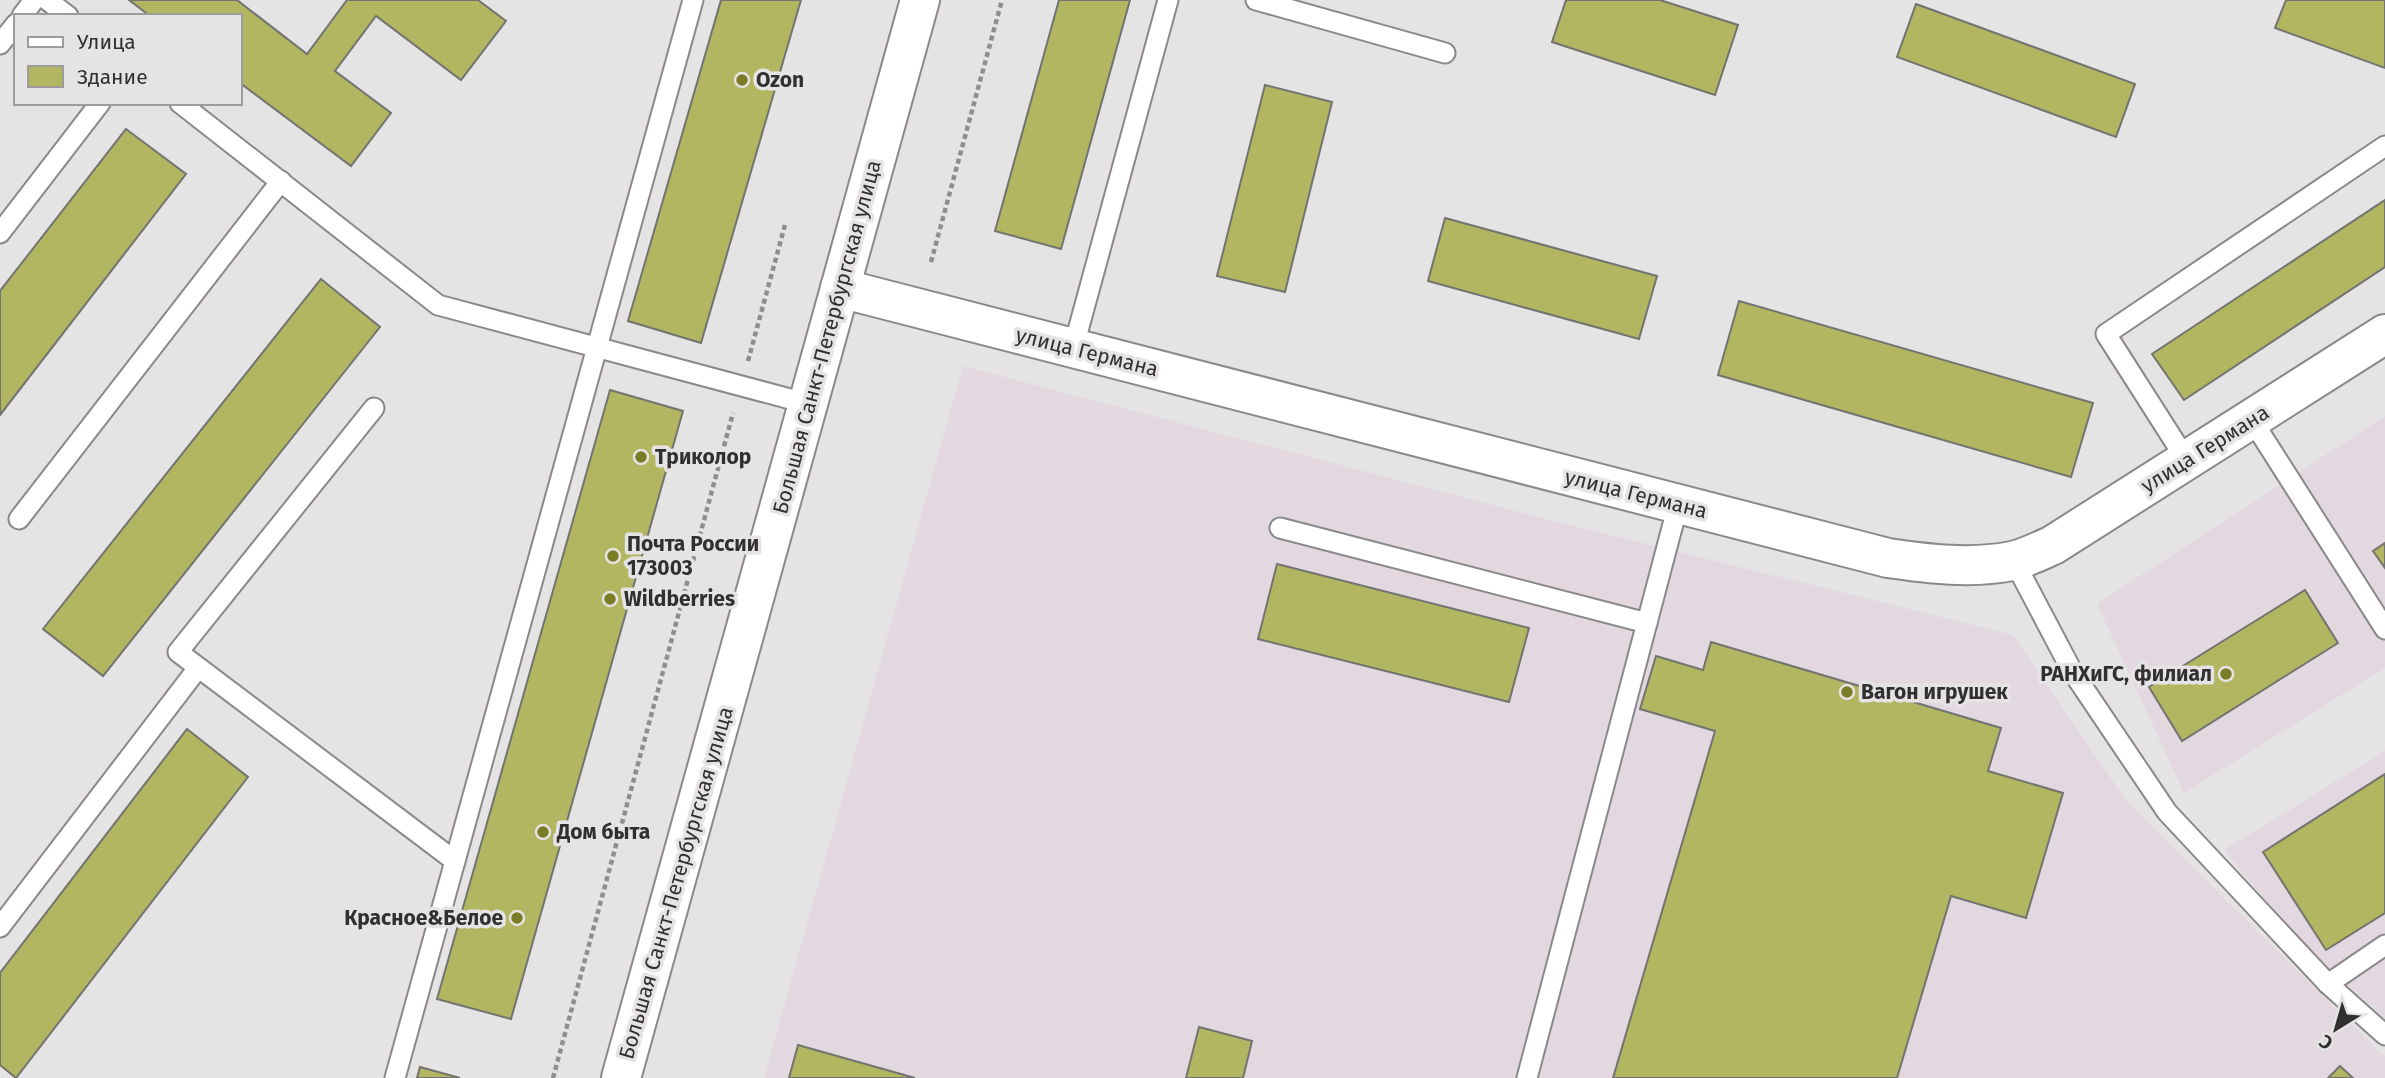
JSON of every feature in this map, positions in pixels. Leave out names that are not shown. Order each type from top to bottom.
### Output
[{"type":"main road","name":"Большая Санкт-Петербургская улица","points":[[621,1078],[920,0]]},
{"type":"main road","name":"улица Германа","points":[[840,288],[1678,505],[1888,558],[1930,564],[1969,565],[2014,561],[2053,545],[2385,334]]},
{"type":"lane","points":[[47,0],[65,14]]},
{"type":"lane","points":[[395,1078],[693,0]]},
{"type":"lane","points":[[1073,349],[1168,0]]},
{"type":"lane","points":[[1256,0],[1445,53]]},
{"type":"lane","points":[[0,44],[14,26]]},
{"type":"lane","points":[[0,233],[98,105]]},
{"type":"lane","points":[[183,105],[438,305],[809,404]]},
{"type":"lane","points":[[2187,461],[2106,334],[2385,146]]},
{"type":"lane","points":[[19,519],[281,181]]},
{"type":"lane","points":[[374,408],[178,652],[455,861]]},
{"type":"lane","points":[[2252,420],[2385,629]]},
{"type":"lane","points":[[1527,1078],[1678,505]]},
{"type":"lane","points":[[1280,528],[1647,623]]},
{"type":"lane","points":[[2014,561],[2072,671],[2167,812],[2328,984],[2385,1035]]},
{"type":"lane","points":[[0,927],[198,668]]},
{"type":"lane","points":[[2328,984],[2385,945]]},
{"type":"path","points":[[932,262],[1002,0]]},
{"type":"path","points":[[553,1078],[785,225]]},
{"type":"shaded area","points":[[963,366],[1538,517],[2013,635],[2127,802],[2385,1057],[2385,1078],[764,1078]]},
{"type":"shaded area","points":[[2385,416],[2385,668],[2184,793],[2097,604]]},
{"type":"shaded area","points":[[2385,751],[2385,1018],[2302,944],[2224,850]]},
{"type":"building","points":[[129,0],[237,0],[307,54],[347,0],[478,0],[506,21],[461,80],[376,16],[335,71],[391,113],[351,166],[242,84],[242,14],[147,14]]},
{"type":"building","points":[[721,0],[801,0],[701,343],[628,321]]},
{"type":"building","points":[[1059,0],[1130,0],[1061,249],[995,231]]},
{"type":"building","points":[[1566,0],[1660,0],[1738,25],[1715,95],[1552,42]]},
{"type":"building","points":[[2286,0],[2385,0],[2385,68],[2275,28]]},
{"type":"building","points":[[1916,4],[2135,84],[2116,137],[1897,57]]},
{"type":"building","points":[[1265,85],[1332,102],[1285,292],[1217,276]]},
{"type":"building","points":[[126,129],[186,174],[0,415],[0,291]]},
{"type":"building","points":[[2385,200],[2385,267],[2184,400],[2152,354]]},
{"type":"building","points":[[1445,218],[1657,276],[1639,339],[1428,281]]},
{"type":"building","points":[[321,279],[380,327],[103,676],[43,629]]},
{"type":"building","points":[[1739,301],[2093,403],[2071,477],[1718,375]]},
{"type":"building","points":[[610,390],[683,411],[511,1019],[437,999]]},
{"type":"building","points":[[2385,543],[2385,568],[2373,551]]},
{"type":"building","points":[[1277,564],[1529,628],[1509,702],[1258,639]]},
{"type":"building","points":[[2305,590],[2338,643],[2182,741],[2149,687]]},
{"type":"building","points":[[1711,642],[2001,728],[1988,771],[2063,793],[2026,918],[1951,896],[1897,1078],[1613,1078],[1715,731],[1640,709],[1656,656],[1703,670]]},
{"type":"building","points":[[187,729],[248,777],[16,1078],[0,1065],[0,973]]},
{"type":"building","points":[[2385,774],[2385,913],[2326,950],[2263,852]]},
{"type":"building","points":[[1199,1027],[1252,1041],[1243,1078],[1186,1078]]},
{"type":"building","points":[[798,1045],[915,1078],[789,1078]]},
{"type":"building","points":[[2340,1066],[2353,1078],[2328,1078]]},
{"type":"building","points":[[420,1067],[460,1078],[417,1078]]},
{"type":"place","name":"Ozon","points":[[742,80]]},
{"type":"place","name":"Триколор","points":[[641,457]]},
{"type":"place","name":"Почта России 173003","points":[[613,556]]},
{"type":"place","name":"Wildberries","points":[[610,599]]},
{"type":"place","name":"РАНХиГС, филиал","points":[[2226,674]]},
{"type":"place","name":"Вагон игрушек","points":[[1847,692]]},
{"type":"place","name":"Дом быта","points":[[543,832]]},
{"type":"place","name":"Красное&Белое","points":[[517,918]]}]
